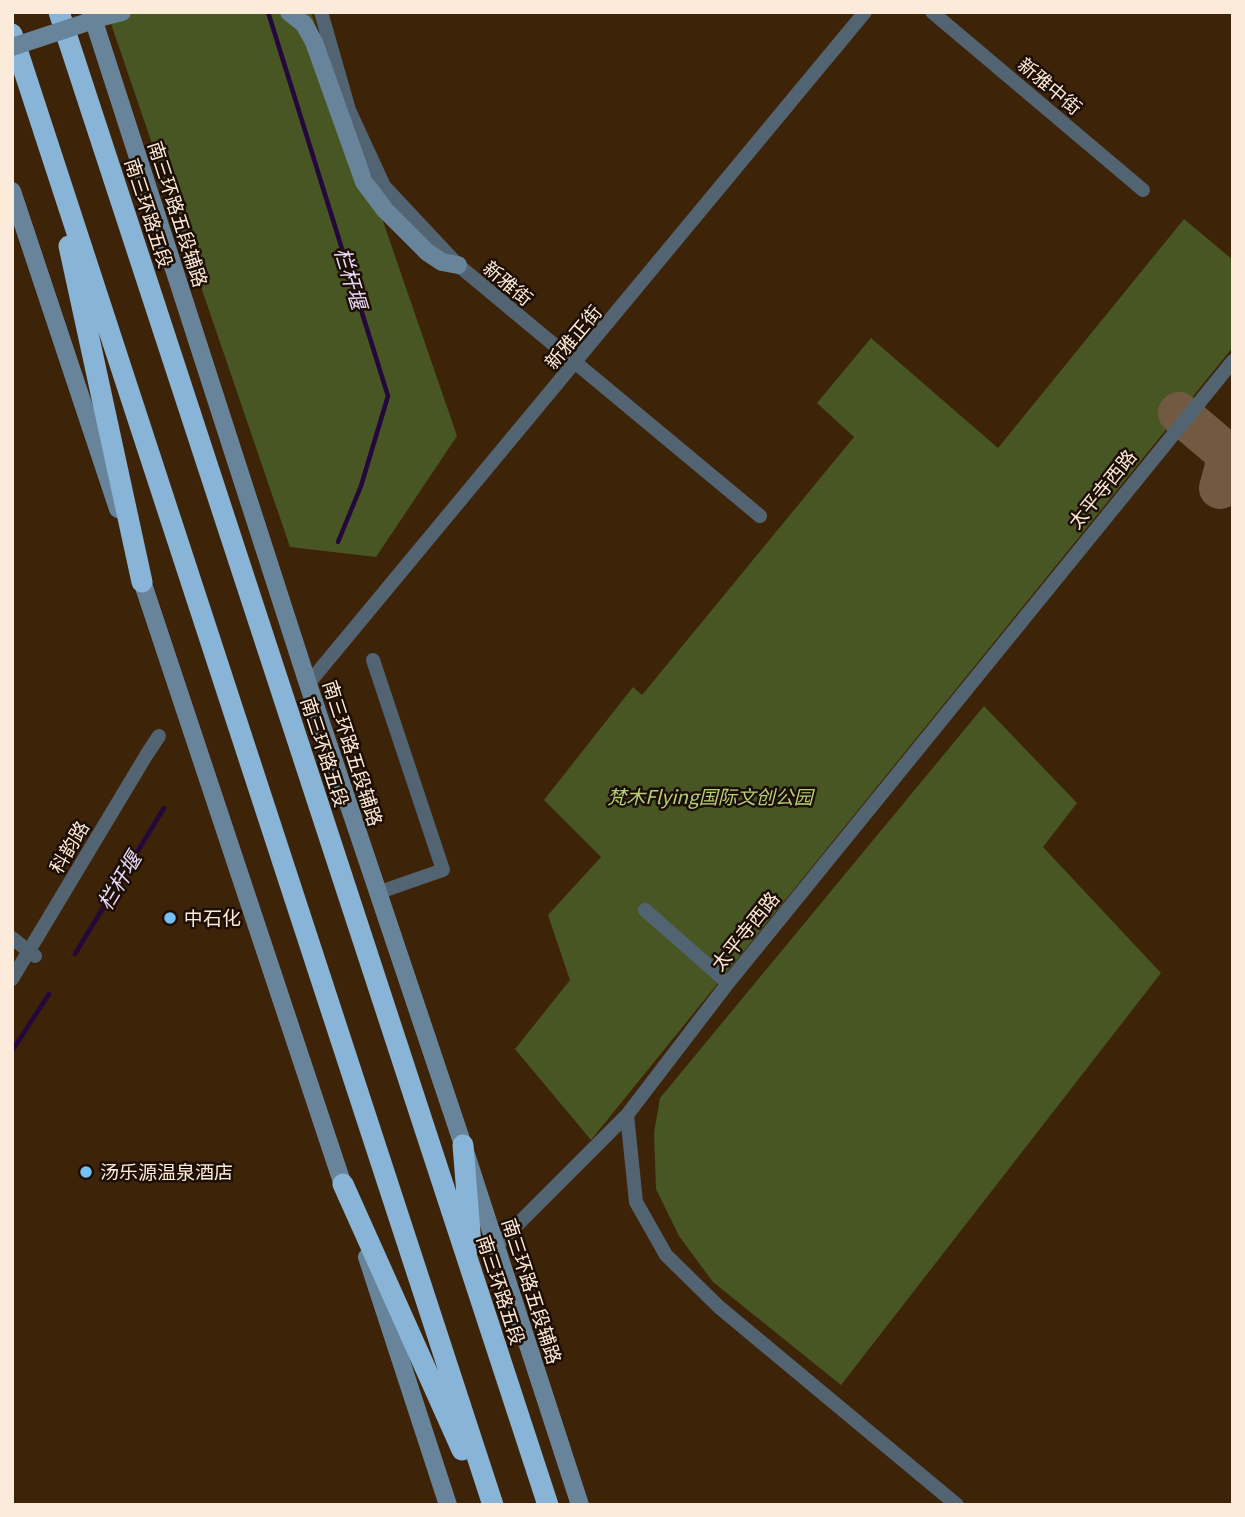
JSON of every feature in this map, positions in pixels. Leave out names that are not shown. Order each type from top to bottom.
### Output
[{"type":"highway","name":"南三环路五段","points":[[59,12],[548,1505]]},
{"type":"highway","points":[[12,34],[492,1505]]},
{"type":"highway","points":[[44,132],[142,582]]},
{"type":"highway","points":[[463,1145],[474,1279]]},
{"type":"highway","points":[[343,1184],[487,1505]]},
{"type":"main road","points":[[289,12],[304,24],[314,42],[364,182],[385,210],[427,252],[442,262],[458,265]]},
{"type":"main road","points":[[12,47],[108,13]]},
{"type":"main road","name":"南三环路五段辅路","points":[[108,13],[308,684],[463,1145],[580,1505]]},
{"type":"main road","points":[[12,191],[448,1505]]},
{"type":"street","name":"新雅街","points":[[321,12],[349,110],[384,186],[458,265],[575,365],[760,516]]},
{"type":"street","name":"新雅正街","points":[[308,684],[865,12]]},
{"type":"street","name":"新雅中街","points":[[932,12],[1143,190]]},
{"type":"street","name":"太平寺西路","points":[[496,1246],[627,1115],[728,983],[1233,360]]},
{"type":"street","points":[[373,660],[443,870],[377,893]]},
{"type":"street","name":"科韵路","points":[[12,979],[33,954],[146,754],[159,736]]},
{"type":"street","points":[[645,910],[728,983]]},
{"type":"street","points":[[12,938],[33,954]]},
{"type":"street","points":[[627,1115],[636,1202],[666,1255],[719,1307],[957,1505]]},
{"type":"green space","points":[[107,12],[311,12],[457,436],[376,557],[290,547]]},
{"type":"green space","name":"梵木Flying国际文创公园","points":[[1184,219],[1233,260],[1233,347],[591,1140],[515,1049],[570,980],[548,915],[601,857],[544,800],[633,687],[642,695],[854,437],[817,403],[871,338],[998,448]]},
{"type":"green space","points":[[984,706],[1077,803],[1043,847],[1161,973],[841,1385],[713,1282],[679,1236],[656,1189],[654,1133],[660,1098]]},
{"type":"waterway","name":"栏杆堰","points":[[268,12],[388,396],[361,486],[338,542]]},
{"type":"waterway","name":"栏杆堰","points":[[75,954],[164,808]]},
{"type":"waterway","name":"栏杆堰","points":[[12,1051],[49,994]]},
{"type":"taxiway","points":[[1179,413],[1225,452],[1226,466],[1220,488]]},
{"type":"place","name":"中石化","points":[[170,918]]},
{"type":"place","name":"汤乐源温泉酒店","points":[[86,1172]]}]
